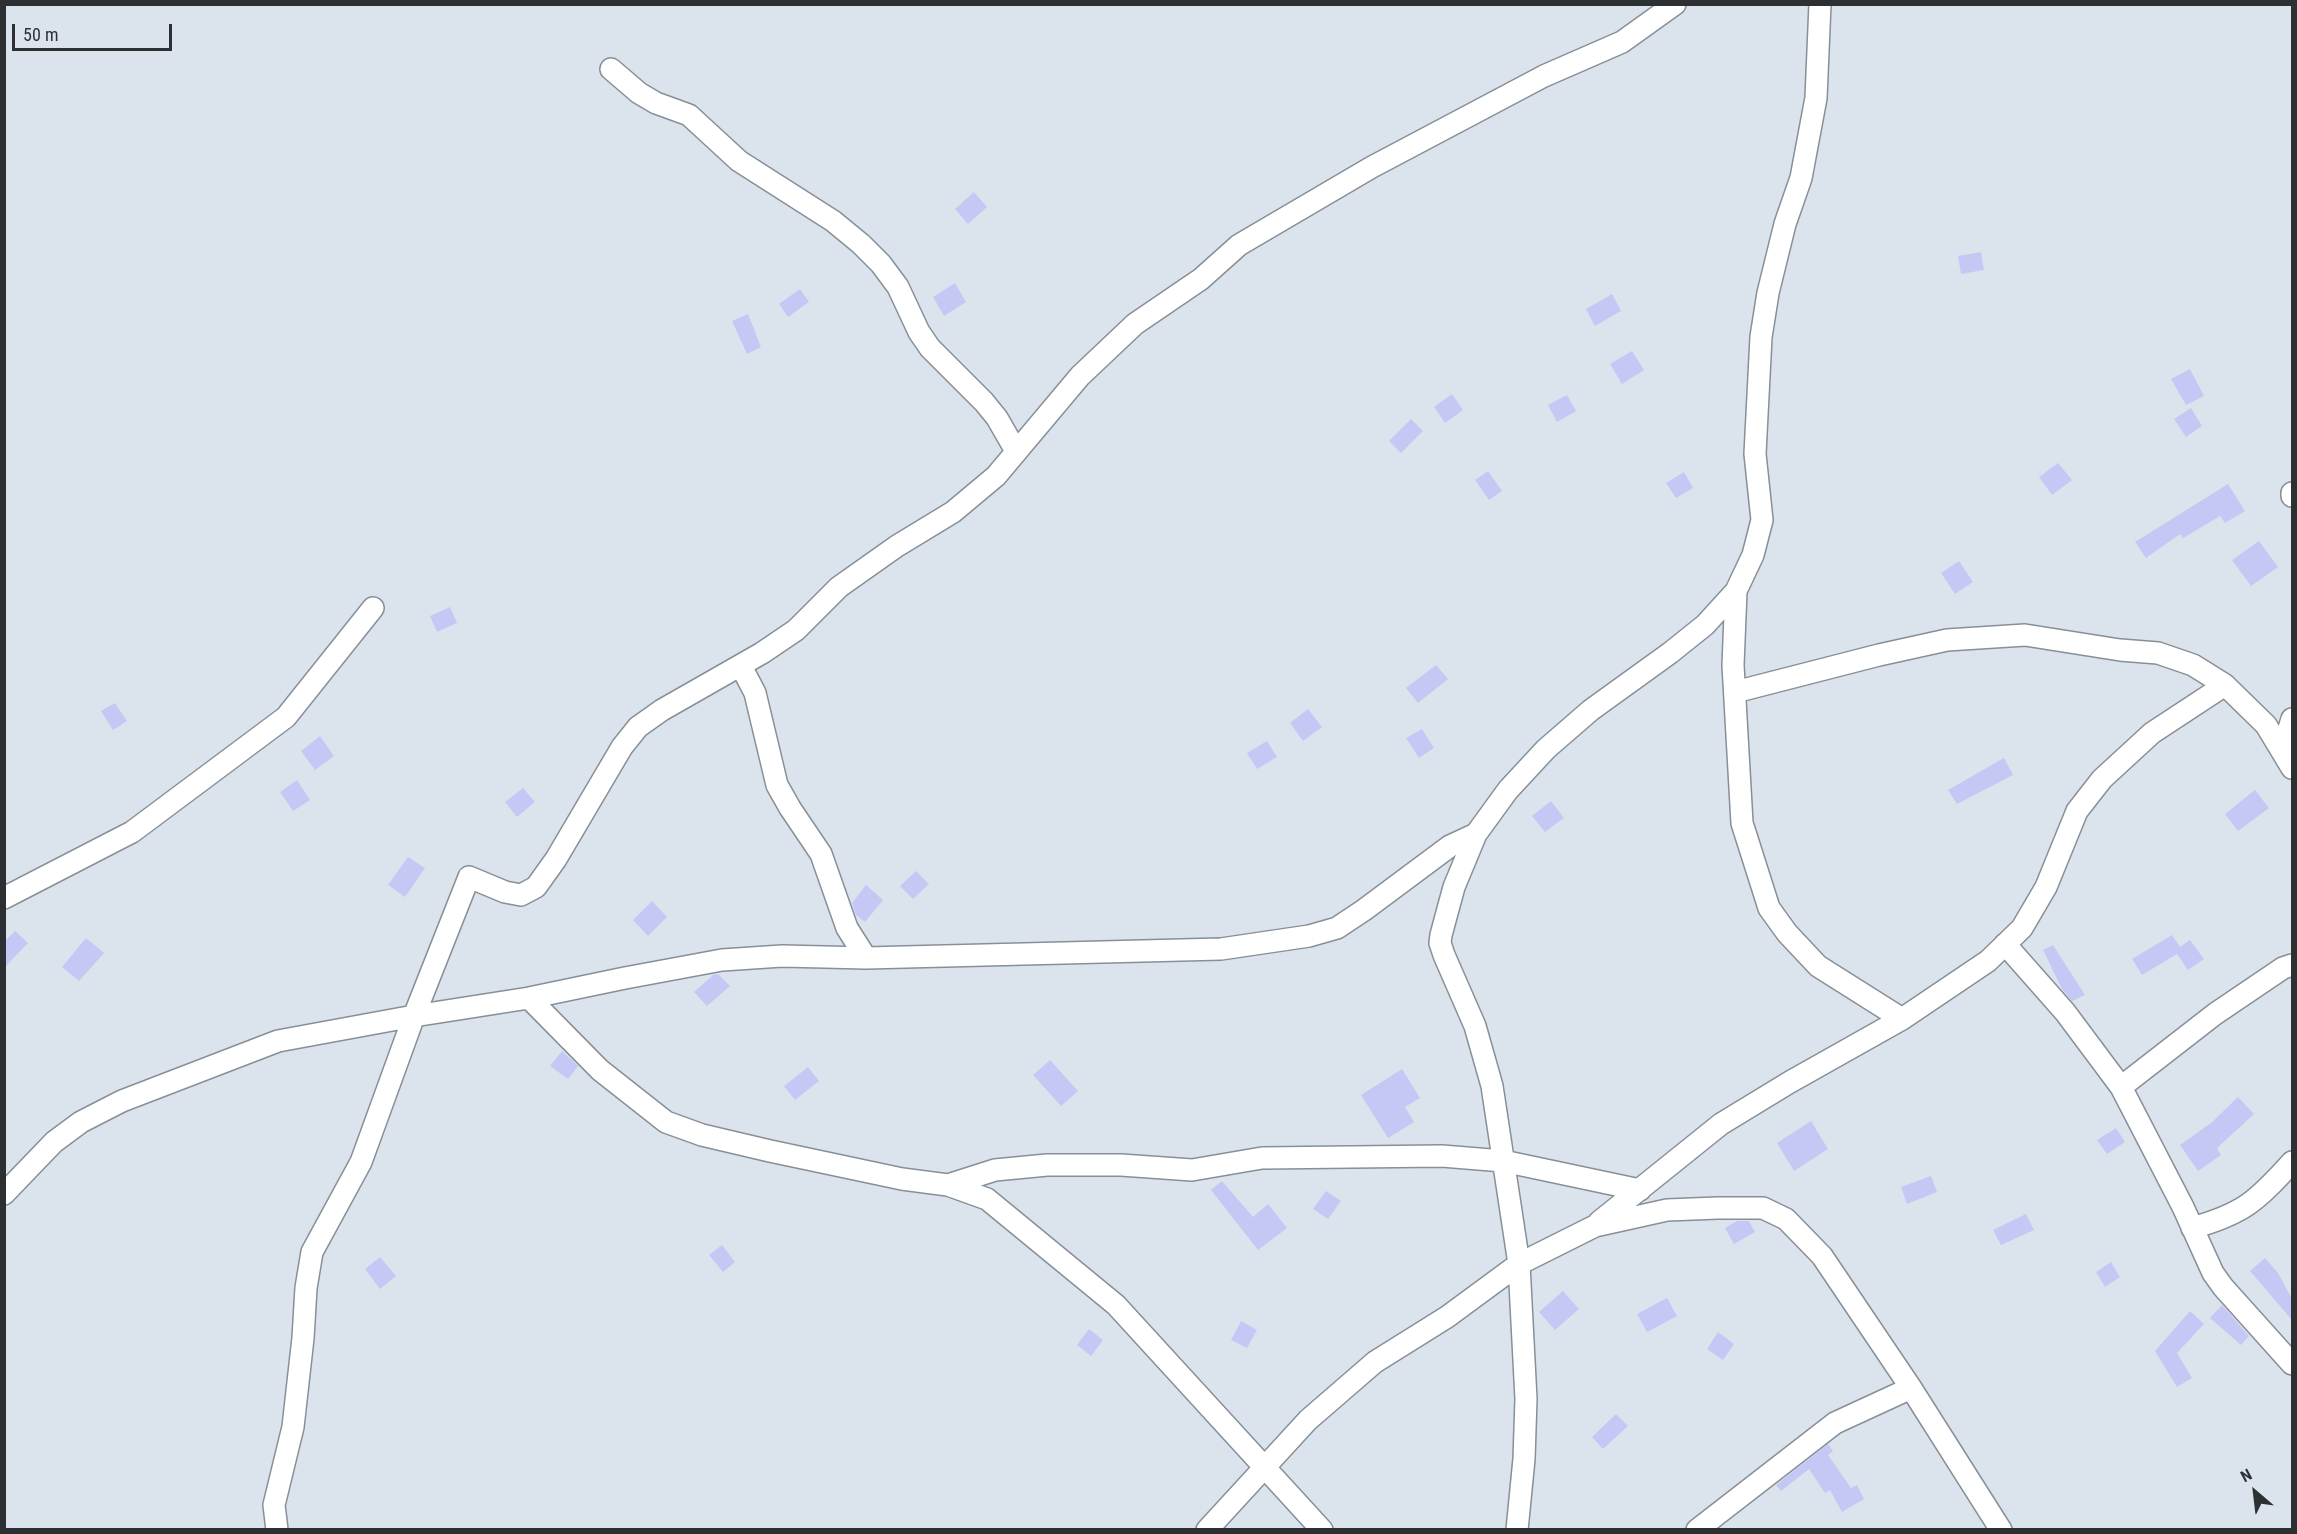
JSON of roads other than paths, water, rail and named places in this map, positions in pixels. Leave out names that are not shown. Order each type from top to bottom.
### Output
[{"type":"street","points":[[277,1530],[274,1505],[293,1427],[306,1288],[312,1252],[361,1162],[414,1016],[469,877],[505,892],[521,895],[536,887],[556,859],[622,747],[638,727],[662,710],[741,666],[796,630],[839,587],[897,546],[953,512],[996,476],[1080,376],[1135,324],[1201,279],[1239,245],[1372,167],[1544,76],[1622,42],[1675,4]]},
{"type":"street","points":[[1517,1530],[1524,1459],[1526,1399],[1519,1264],[1492,1086],[1475,1026],[1440,943],[1444,920],[1454,886],[1476,834],[1508,790],[1546,749],[1591,710],[1705,625],[1736,591],[1753,555],[1762,520],[1755,454],[1761,337],[1768,293],[1785,224],[1801,178],[1816,98],[1820,4]]},
{"type":"street","points":[[611,69],[656,104],[689,115],[739,161],[833,221],[861,244],[898,286],[919,332],[930,348],[984,402],[997,418],[1016,451]]},
{"type":"street","points":[[1736,591],[1733,665],[1742,823],[1769,908],[1787,933],[1818,966],[1902,1019]]},
{"type":"street","points":[[4,898],[132,832],[286,717],[373,608]]},
{"type":"street","points":[[1735,692],[1947,640],[2025,635],[2158,654],[2193,665],[2225,686],[2265,724],[2287,759]]},
{"type":"street","points":[[741,666],[755,693],[777,785],[821,854],[843,919],[866,958]]},
{"type":"street","points":[[1207,1530],[1308,1420],[1375,1362],[1447,1317],[1519,1264],[1595,1226],[1722,1124],[1790,1082],[1902,1019],[1988,961],[2022,928],[2046,887],[2077,811],[2102,779],[2152,733],[2225,686]]},
{"type":"street","points":[[2287,759],[2292,719]]},
{"type":"street","points":[[4,1194],[54,1142],[81,1122],[122,1101],[278,1041],[529,998],[722,960],[782,956],[866,958],[1221,949],[1309,936],[1337,928],[1450,846],[1476,834]]},
{"type":"street","points":[[2005,944],[2065,1012],[2121,1087],[2183,1207],[2213,1273],[2292,1364]]},
{"type":"street","points":[[2121,1087],[2215,1014],[2292,964]]},
{"type":"street","points":[[529,998],[600,1070],[666,1122],[702,1135],[902,1179],[948,1185],[987,1199],[1116,1305],[1322,1530]]},
{"type":"street","points":[[948,1185],[995,1170],[1047,1165],[1121,1165],[1192,1170],[1262,1158],[1442,1156],[1503,1161],[1640,1190]]},
{"type":"street","points":[[2192,1228],[2241,1211],[2268,1191],[2292,1162]]},
{"type":"street","points":[[1595,1226],[1667,1210],[1763,1208],[1786,1219],[1822,1256],[1911,1388],[2001,1530]]},
{"type":"street","points":[[1697,1530],[1835,1423],[1911,1388]]}]
